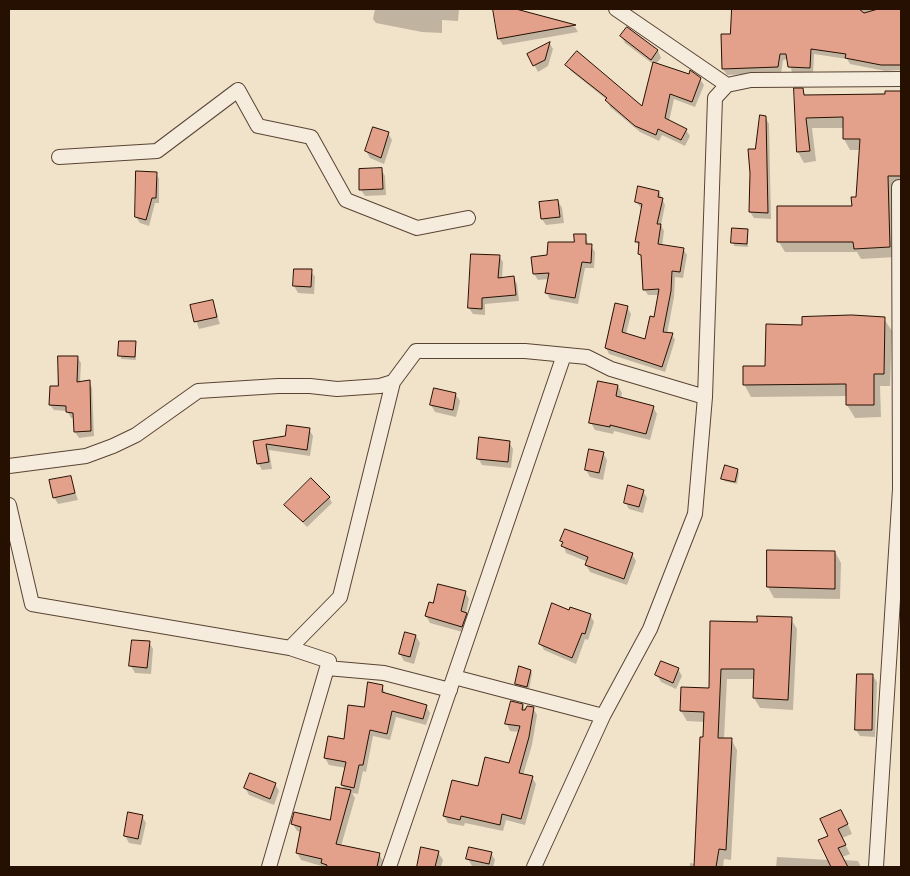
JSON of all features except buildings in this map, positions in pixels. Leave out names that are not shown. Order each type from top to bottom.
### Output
[{"type":"street","points":[[616,9],[727,86]]},
{"type":"street","points":[[534,867],[603,716],[650,629],[696,514],[705,397],[715,98],[727,86],[751,80],[901,79]]},
{"type":"street","points":[[59,156],[157,151],[238,90],[258,126],[311,137],[346,200],[416,228],[468,218]]},
{"type":"street","points":[[876,867],[900,489],[899,187]]},
{"type":"street","points":[[290,648],[340,597],[393,382],[416,351],[525,350],[587,357],[611,369],[705,397]]},
{"type":"street","points":[[389,867],[564,355]]},
{"type":"street","points":[[9,466],[86,456],[113,446],[136,435],[198,391],[278,386],[310,386],[337,389],[380,386],[393,382]]},
{"type":"street","points":[[9,505],[32,604],[290,648],[328,661],[269,867]]},
{"type":"street","points":[[327,668],[452,683],[603,716]]}]
